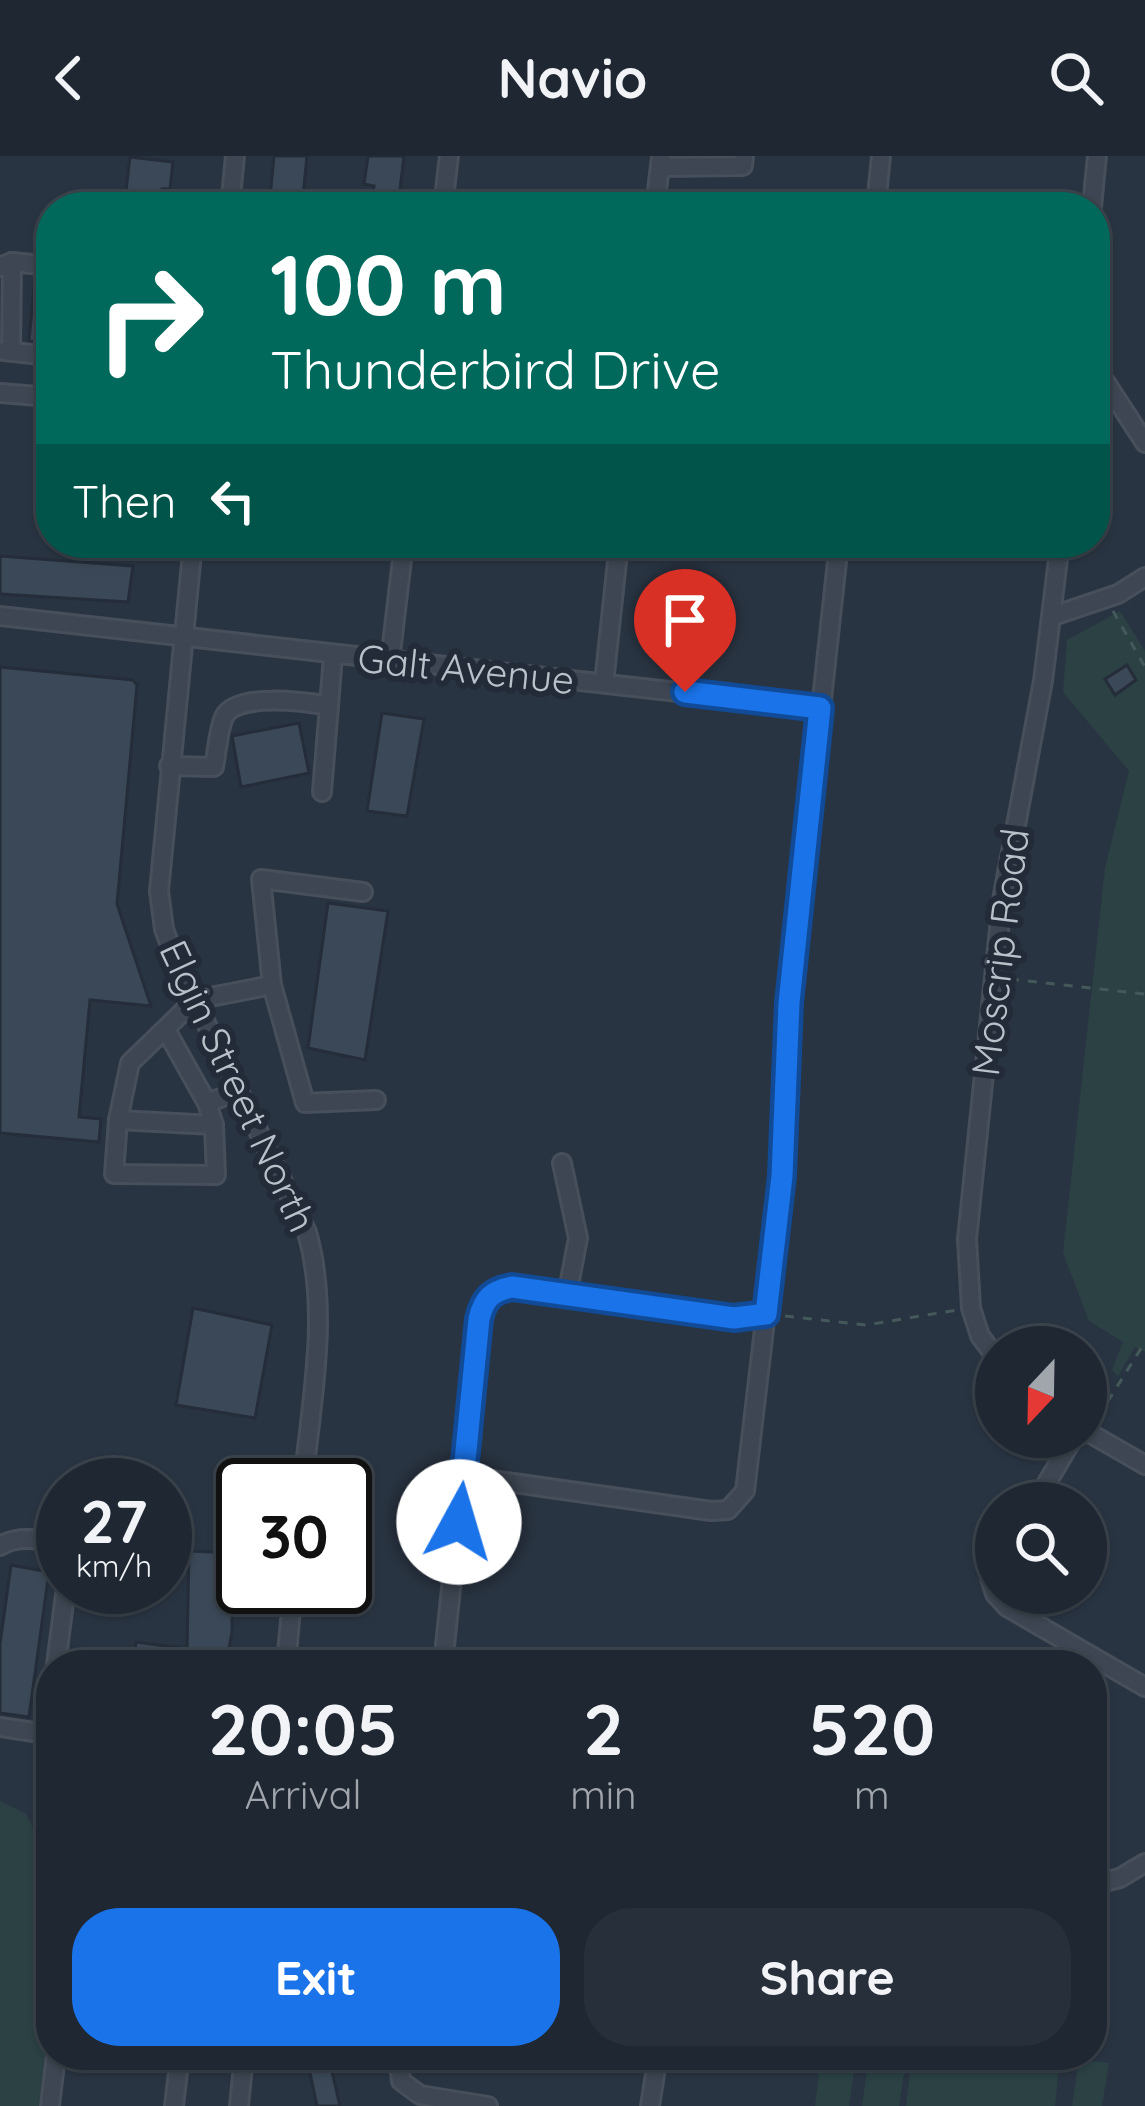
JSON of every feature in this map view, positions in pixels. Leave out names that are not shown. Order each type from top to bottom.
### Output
[{"type":"street","points":[[231,192],[235,156]]},
{"type":"street","points":[[445,192],[449,156]]},
{"type":"street","points":[[657,192],[660,161],[743,166],[744,156]]},
{"type":"street","points":[[877,192],[881,156]]},
{"type":"street","points":[[1093,192],[1096,156]]},
{"type":"street","points":[[36,265],[6,264],[6,351],[36,354]]},
{"type":"street","points":[[1110,389],[1145,443]]},
{"type":"street","points":[[0,393],[36,396]]},
{"type":"street","name":"Elgin Street North","points":[[191,558],[158,891],[164,929],[195,1000],[308,1232],[317,1267],[316,1350],[306,1458]]},
{"type":"street","points":[[390,661],[402,558]]},
{"type":"street","points":[[604,682],[617,558]]},
{"type":"street","points":[[464,1476],[728,1510],[745,1491],[776,1315],[789,1003],[837,558]]},
{"type":"street","name":"Moscrip Road","points":[[977,1326],[971,1308],[967,1239],[993,977],[1005,875],[1058,558]]},
{"type":"street","points":[[1052,616],[1106,600],[1145,577]]},
{"type":"street","name":"Galt Avenue","points":[[0,616],[820,708]]},
{"type":"street","points":[[322,792],[333,655]]},
{"type":"street","points":[[169,766],[214,767],[225,716],[232,707],[289,699],[329,706]]},
{"type":"street","points":[[363,892],[261,879],[272,985],[305,1103],[376,1100]]},
{"type":"street","points":[[166,1030],[208,1103],[216,1175],[114,1174],[118,1120],[130,1063],[195,1000],[272,985]]},
{"type":"street","points":[[208,1103],[239,1091]]},
{"type":"street","points":[[118,1120],[214,1125]]},
{"type":"street","points":[[562,1163],[578,1238],[567,1296]]},
{"type":"street","points":[[445,1650],[479,1319],[486,1299],[512,1287],[734,1318],[776,1315]]},
{"type":"street","points":[[1107,1441],[1145,1465]]},
{"type":"street","points":[[0,1546],[9,1540],[36,1540]]},
{"type":"street","points":[[58,1650],[63,1614]]},
{"type":"street","points":[[292,1650],[293,1614]]},
{"type":"street","points":[[1019,1614],[1081,1650]]},
{"type":"street","points":[[1107,1665],[1145,1687]]},
{"type":"street","points":[[0,1727],[36,1732]]},
{"type":"street","points":[[1107,1882],[1145,1863]]},
{"type":"street","points":[[50,2106],[54,2070]]},
{"type":"street","points":[[174,2106],[178,2070]]},
{"type":"street","points":[[239,2106],[243,2070]]},
{"type":"street","points":[[399,2070],[400,2080],[420,2095],[488,2106]]},
{"type":"street","points":[[650,2106],[656,2070]]},
{"type":"path","points":[[1106,600],[1145,667]]},
{"type":"path","points":[[993,977],[1145,994]]},
{"type":"path","points":[[776,1315],[866,1325],[971,1308]]},
{"type":"path","points":[[1107,1402],[1145,1342]]},
{"type":"green space","points":[[1120,611],[1145,651],[1145,1352],[1135,1347],[1118,1376],[1112,1370],[1123,1342],[1107,1332],[1107,1326],[1089,1321],[1063,1253],[1105,868],[1129,771],[1063,692],[1067,640]]},
{"type":"green space","points":[[0,1801],[26,1814],[36,1834],[36,2070],[43,2070],[39,2106],[0,2106]]},
{"type":"green space","points":[[1109,2063],[1102,2106],[1072,2106],[1077,2070],[1107,2070]]},
{"type":"green space","points":[[819,2070],[854,2070],[849,2106],[815,2106]]},
{"type":"green space","points":[[867,2070],[905,2070],[899,2106],[862,2106]]},
{"type":"green space","points":[[910,2070],[1059,2070],[1055,2106],[906,2106]]},
{"type":"building","points":[[274,156],[307,156],[303,192],[270,192]]},
{"type":"building","points":[[368,156],[404,156],[400,192],[373,192],[374,186],[364,184]]},
{"type":"building","points":[[130,157],[173,162],[170,189],[126,192]]},
{"type":"building","points":[[35,277],[36,342],[29,341]]},
{"type":"building","points":[[0,556],[133,566],[128,602],[0,594]]},
{"type":"building","points":[[1127,665],[1136,680],[1115,695],[1105,679]]},
{"type":"building","points":[[0,667],[133,680],[137,685],[117,904],[151,1006],[90,1000],[79,1117],[101,1119],[99,1142],[0,1133]]},
{"type":"building","points":[[382,713],[424,719],[407,816],[367,811]]},
{"type":"building","points":[[299,723],[309,773],[241,787],[232,736]]},
{"type":"building","points":[[328,903],[388,911],[365,1060],[308,1048]]},
{"type":"building","points":[[193,1308],[272,1325],[255,1418],[176,1405]]},
{"type":"building","points":[[192,1551],[216,1552],[216,1614],[232,1614],[229,1650],[135,1650],[136,1642],[187,1649]]},
{"type":"building","points":[[11,1565],[36,1570],[36,1614],[43,1614],[29,1717],[0,1713],[0,1644]]},
{"type":"building","points":[[309,2070],[332,2070],[340,2106],[317,2106]]},
{"type":"route","points":[[459,1522],[479,1319],[486,1299],[497,1290],[512,1287],[734,1318],[766,1314],[782,1176],[789,1003],[820,708],[685,692]]}]
